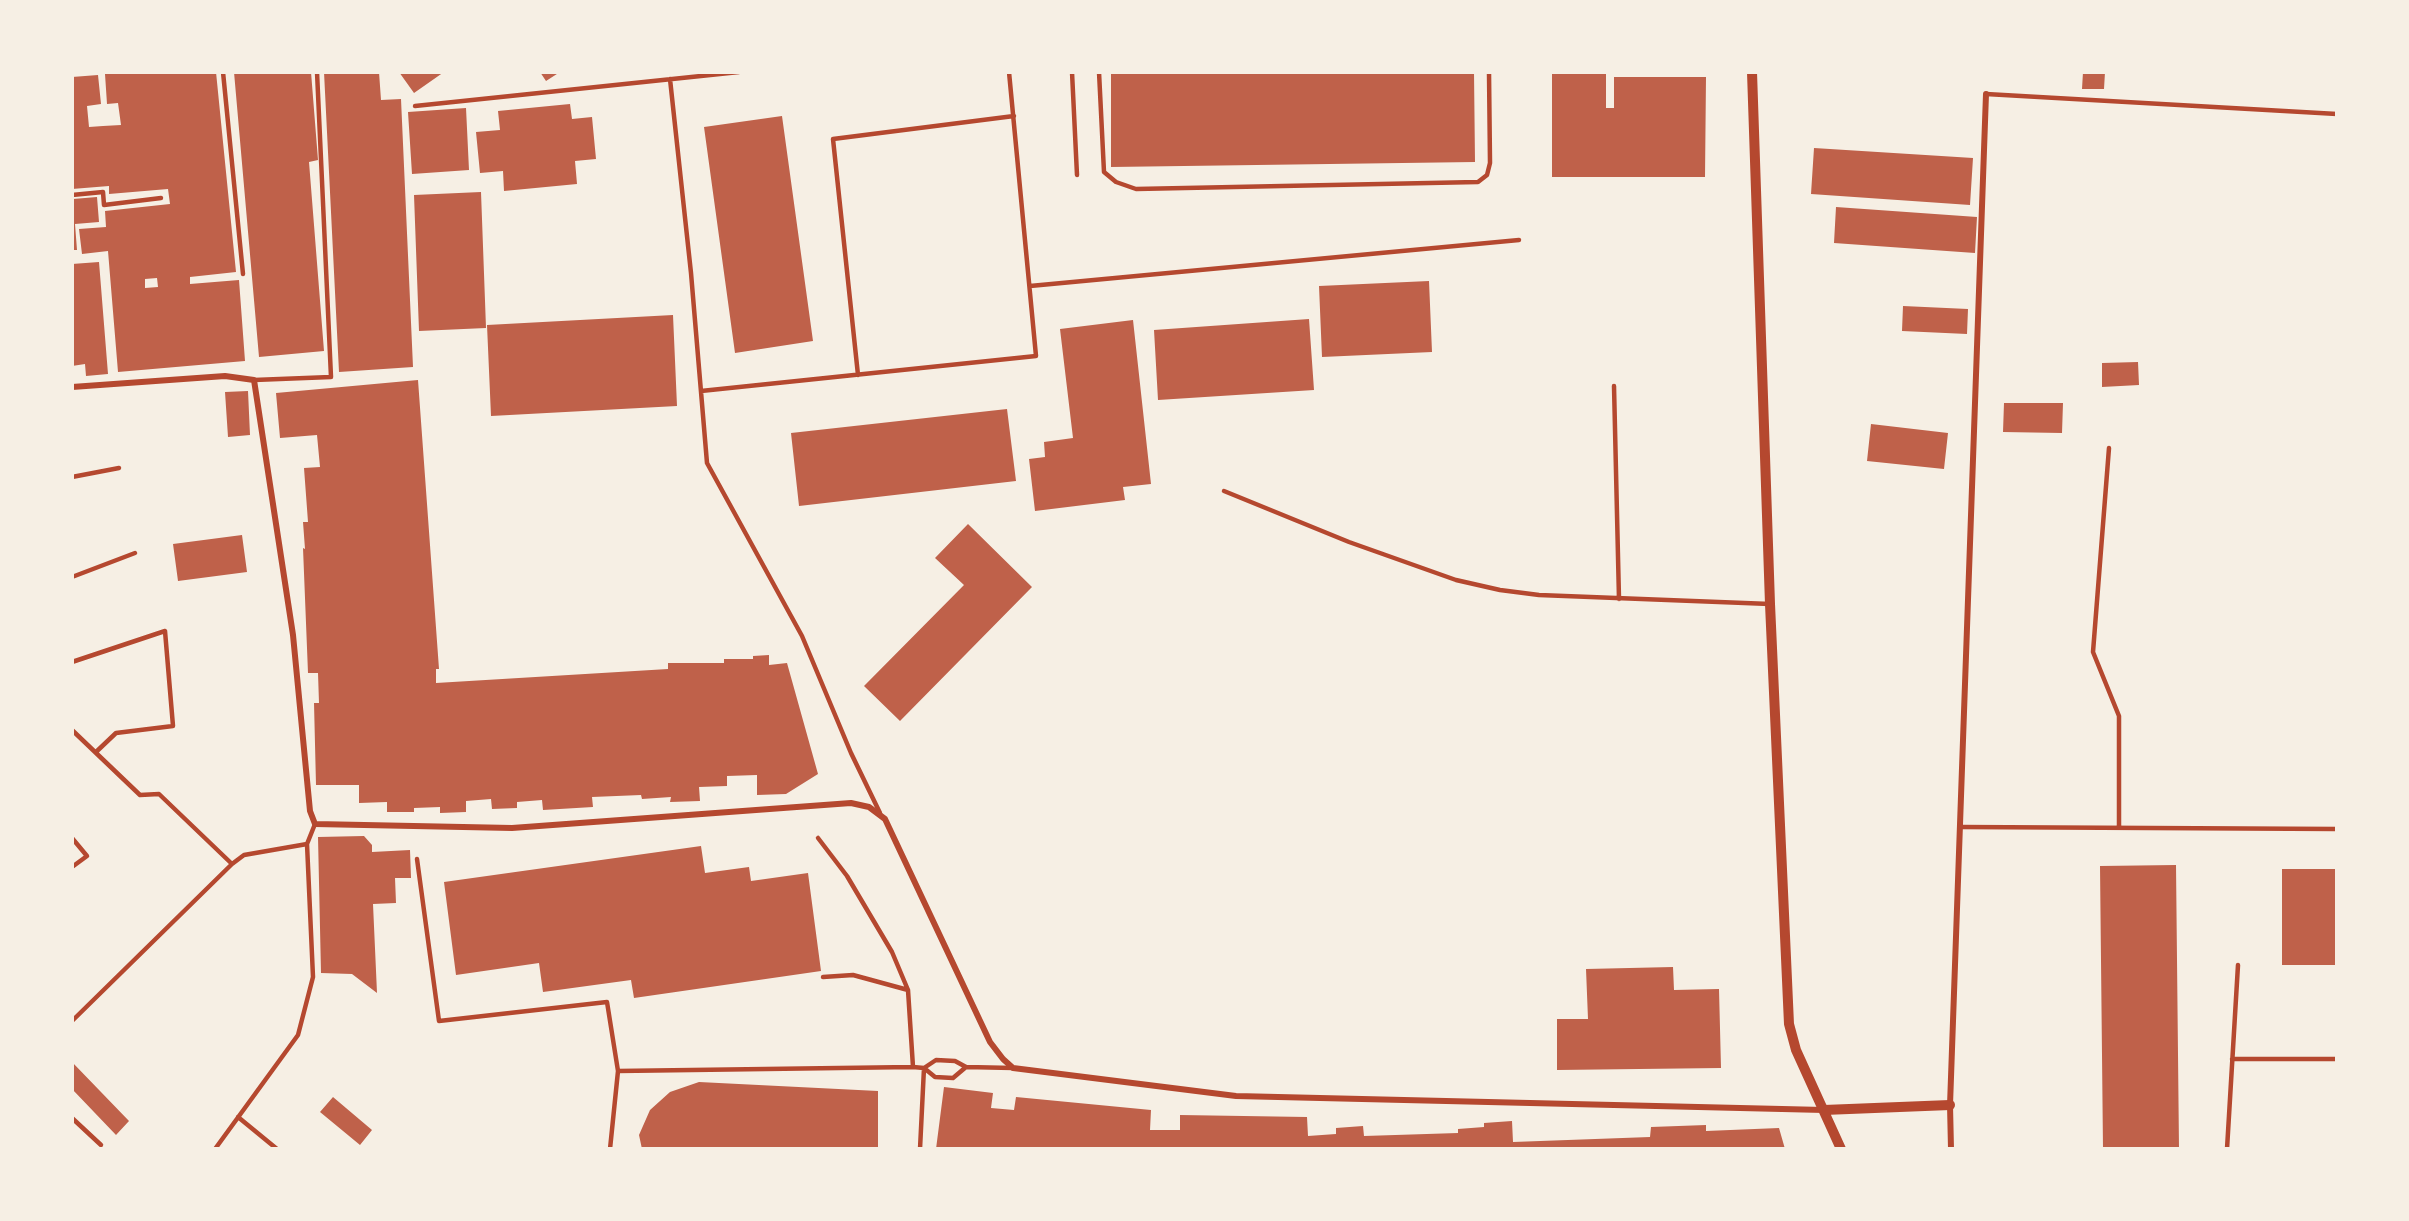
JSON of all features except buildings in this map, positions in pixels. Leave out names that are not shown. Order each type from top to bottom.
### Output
[{"type":"street","points":[[1752,72],[1770,604],[1789,1024],[1796,1050],[1841,1149]]},
{"type":"street","points":[[1951,1149],[1950,1105],[1986,94]]},
{"type":"street","points":[[72,387],[225,376],[254,380],[293,635],[310,811],[315,824],[512,828],[687,817],[834,802],[860,805],[880,813],[990,1042],[1013,1068],[1236,1096],[1824,1110],[1950,1105]]},
{"type":"lane","points":[[223,72],[243,274]]},
{"type":"lane","points":[[254,380],[331,377],[317,72]]},
{"type":"lane","points":[[415,106],[740,72]]},
{"type":"lane","points":[[701,391],[1036,356],[1009,72]]},
{"type":"lane","points":[[1072,72],[1077,175]]},
{"type":"lane","points":[[1099,72],[1104,172],[1116,182],[1136,189],[1478,182],[1487,175],[1490,163],[1489,72]]},
{"type":"lane","points":[[670,79],[707,463],[802,636],[851,753],[880,813]]},
{"type":"lane","points":[[1986,94],[2337,114]]},
{"type":"lane","points":[[858,375],[833,138],[1014,116]]},
{"type":"lane","points":[[72,195],[103,192],[104,205],[161,198]]},
{"type":"lane","points":[[1030,286],[1519,240]]},
{"type":"lane","points":[[1614,386],[1619,598]]},
{"type":"lane","points":[[2109,448],[2093,652],[2119,716],[2119,828]]},
{"type":"lane","points":[[72,477],[119,468]]},
{"type":"lane","points":[[1224,491],[1349,542],[1456,580],[1520,592],[1770,604]]},
{"type":"lane","points":[[72,577],[135,554]]},
{"type":"lane","points":[[72,662],[165,631],[173,726],[116,733],[96,752]]},
{"type":"lane","points":[[72,730],[140,795],[159,794],[232,864]]},
{"type":"lane","points":[[215,1149],[298,1035],[313,977],[307,844],[315,824]]},
{"type":"lane","points":[[1961,827],[2337,829]]},
{"type":"lane","points":[[72,838],[87,856],[72,867]]},
{"type":"lane","points":[[818,838],[847,876],[892,951],[908,990],[913,1067]]},
{"type":"lane","points":[[72,1021],[232,864],[244,855],[307,844]]},
{"type":"lane","points":[[417,859],[439,1021],[607,1002],[618,1071],[610,1149]]},
{"type":"lane","points":[[2227,1149],[2238,965]]},
{"type":"lane","points":[[823,977],[854,975],[908,990]]},
{"type":"lane","points":[[2232,1059],[2337,1059]]},
{"type":"lane","points":[[924,1068],[936,1060],[955,1061],[966,1067],[1013,1068]]},
{"type":"lane","points":[[618,1071],[913,1067],[924,1068],[935,1077],[953,1078],[966,1067]]},
{"type":"lane","points":[[920,1149],[924,1068]]},
{"type":"lane","points":[[238,1117],[277,1149]]},
{"type":"lane","points":[[72,1118],[101,1145]]}]
